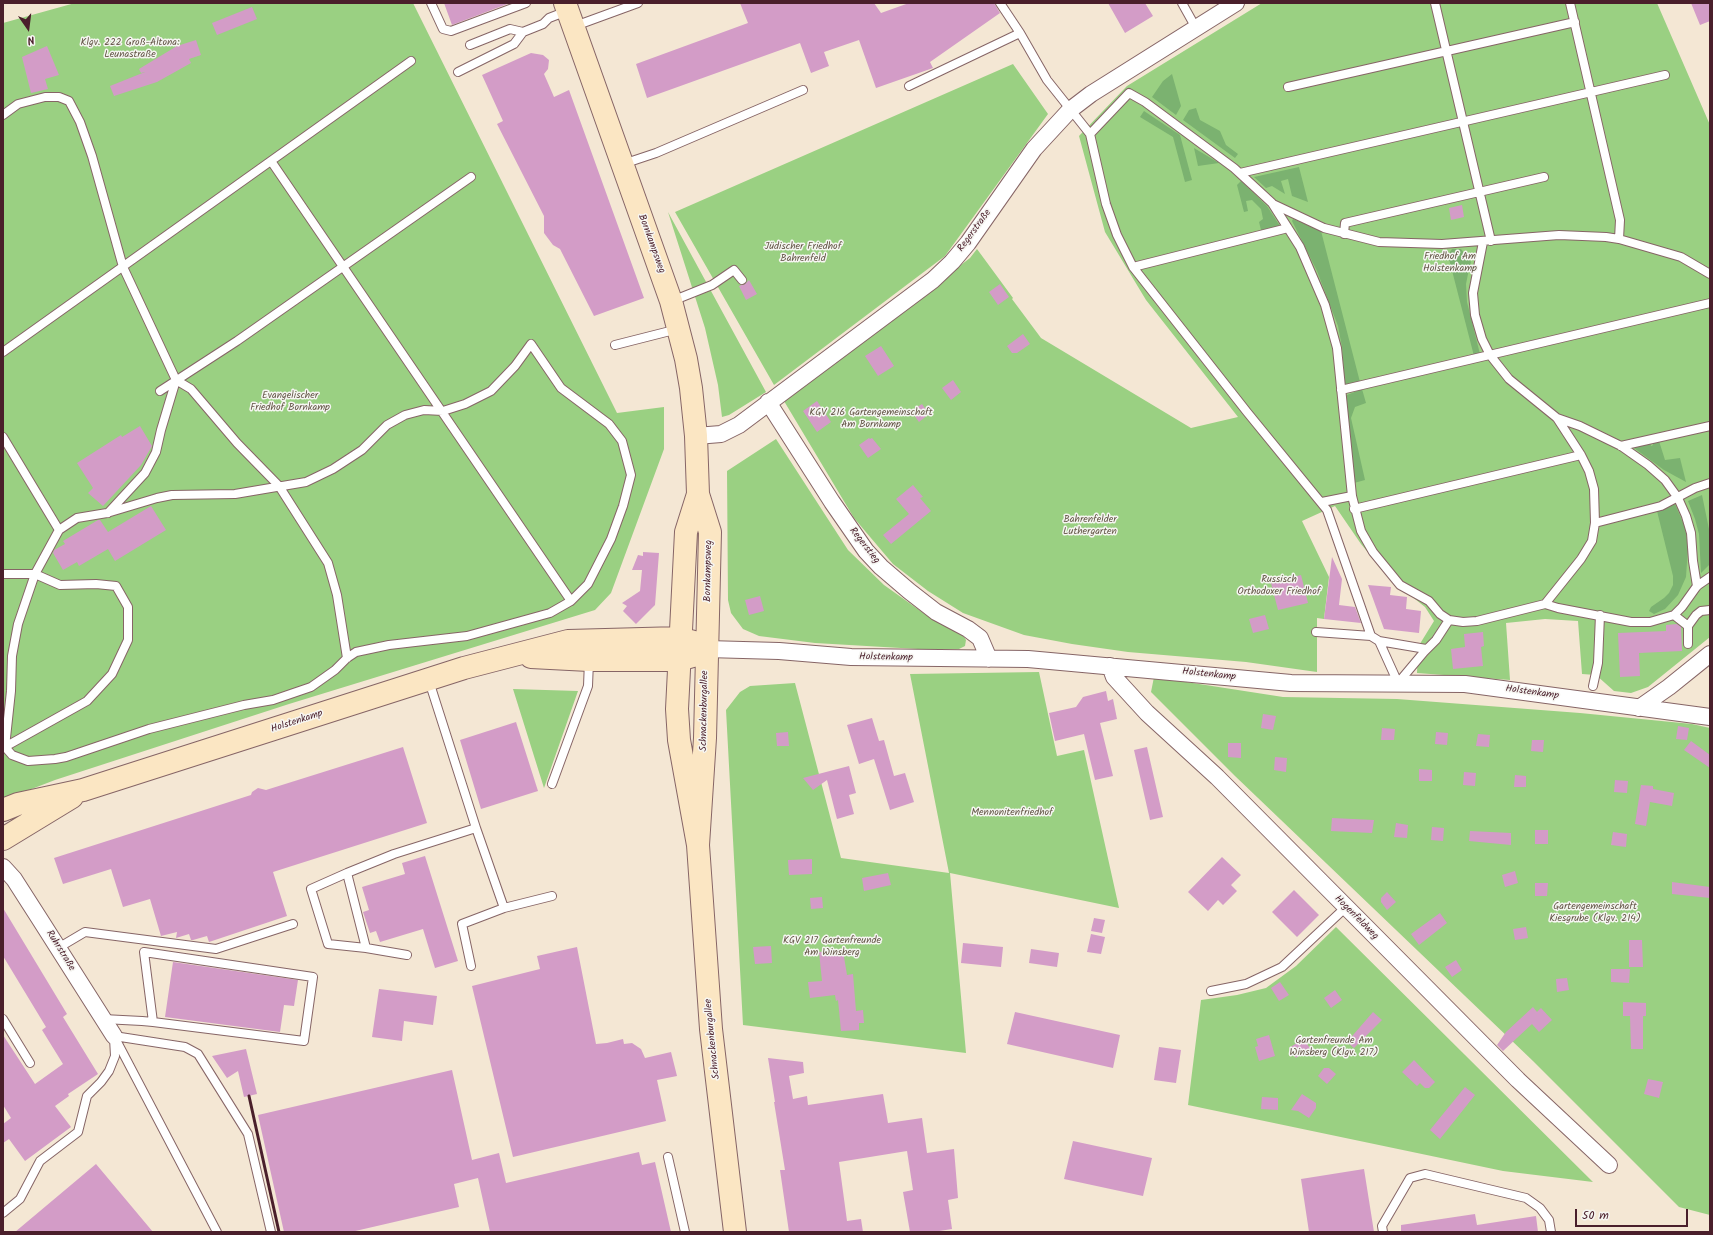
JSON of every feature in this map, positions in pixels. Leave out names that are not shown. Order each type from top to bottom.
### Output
[{"type":"main road","name":"Bornkampsweg","points":[[569,14],[671,302],[679,329],[690,388],[696,436],[698,494],[710,532],[707,649]]},
{"type":"main road","name":"Bornkampsweg","points":[[679,660],[686,532],[698,494]]},
{"type":"main road","name":"Holstenkamp","points":[[3,810],[18,804],[83,790],[464,668],[568,641],[680,638],[689,640],[707,649]]},
{"type":"main road","name":"Holstenkamp","points":[[511,656],[589,660],[679,660],[698,654],[707,649]]},
{"type":"main road","name":"Schnackenburgallee","points":[[698,845],[705,738],[707,649]]},
{"type":"main road","name":"Schnackenburgallee","points":[[679,660],[677,709],[679,740],[698,845],[711,1029],[735,1232]]},
{"type":"main road","name":"Holstenkamp","points":[[3,839],[83,790]]},
{"type":"street","name":"Regerstraße","points":[[696,436],[721,434],[739,425],[933,280],[952,262],[968,243],[1034,149],[1070,110],[1091,94],[1236,3]]},
{"type":"street","name":"Regerstieg","points":[[768,402],[866,552],[881,567],[936,612],[968,629],[980,638],[989,659]]},
{"type":"street","name":"Holstenkamp","points":[[707,649],[779,651],[851,657],[1028,660],[1291,683],[1465,684],[1710,717]]},
{"type":"street","points":[[1639,708],[1669,687],[1710,654]]},
{"type":"street","name":"Hogenfeldweg","points":[[1110,666],[1114,678],[1118,683],[1217,777],[1345,908],[1518,1080],[1609,1165]]},
{"type":"street","name":"Ruhrstraße","points":[[3,867],[14,880],[114,1036]]},
{"type":"lane","points":[[431,3],[443,28],[451,31],[526,3]]},
{"type":"lane","points":[[458,72],[514,44],[523,32],[542,24],[549,18],[638,3]]},
{"type":"lane","points":[[1000,3],[1020,33],[1047,80],[1090,134],[1106,204],[1117,235],[1133,267],[1247,412],[1327,510],[1371,636]]},
{"type":"lane","points":[[1182,3],[1196,28]]},
{"type":"lane","points":[[1435,3],[1464,121],[1491,241]]},
{"type":"lane","points":[[1570,3],[1592,92],[1620,220],[1619,239]]},
{"type":"lane","points":[[1288,87],[1575,22]]},
{"type":"lane","points":[[470,45],[510,29],[523,32]]},
{"type":"lane","points":[[908,86],[1020,33]]},
{"type":"lane","points":[[3,352],[411,61]]},
{"type":"lane","points":[[1240,173],[1665,75]]},
{"type":"lane","points":[[622,165],[656,153],[804,90]]},
{"type":"lane","points":[[1090,134],[1129,93],[1151,106],[1240,173],[1272,203],[1300,248],[1325,305],[1336,348],[1352,496],[1354,509],[1361,531],[1373,552],[1400,585],[1429,601],[1440,614],[1449,620],[1463,622],[1477,621],[1545,604],[1558,608],[1631,622],[1647,623],[1674,615],[1682,607],[1697,586],[1710,577]]},
{"type":"lane","points":[[3,115],[18,104],[45,97],[58,97],[69,101],[80,122],[92,156],[123,267],[176,380],[191,389],[238,443],[279,486],[328,563],[338,595],[347,658]]},
{"type":"lane","points":[[271,161],[571,601]]},
{"type":"lane","points":[[160,391],[237,341],[471,177]]},
{"type":"lane","points":[[1344,234],[1345,223],[1544,177]]},
{"type":"lane","points":[[1272,203],[1324,228],[1379,242],[1442,244],[1559,235],[1578,235],[1619,239],[1681,257],[1710,274]]},
{"type":"lane","points":[[1133,267],[1288,228]]},
{"type":"lane","points":[[1483,242],[1473,293],[1475,315],[1482,339],[1490,355],[1509,379],[1558,418],[1580,426],[1621,446],[1659,475],[1678,498],[1691,533],[1697,586]]},
{"type":"lane","points":[[671,302],[712,285],[734,270],[742,280]]},
{"type":"lane","points":[[1341,390],[1710,303]]},
{"type":"lane","points":[[615,345],[679,329]]},
{"type":"lane","points":[[531,344],[560,388],[609,424],[622,441],[631,475],[623,506],[611,539],[588,584],[571,601],[550,613],[466,636],[370,648],[356,652],[311,688],[273,700],[244,705],[149,729],[66,757],[28,761],[12,755],[4,747],[12,690],[14,642],[26,598],[35,574],[59,530],[77,518],[107,513],[172,495],[235,494],[306,482],[334,469],[362,450],[387,425],[405,415],[424,410],[443,412],[465,404],[491,390],[515,366],[531,344]]},
{"type":"lane","points":[[107,513],[145,472],[156,452],[176,380]]},
{"type":"lane","points":[[1545,604],[1586,553],[1592,541],[1595,523],[1594,489],[1589,471],[1558,418]]},
{"type":"lane","points":[[1621,446],[1710,426]]},
{"type":"lane","points":[[3,437],[59,530]]},
{"type":"lane","points":[[1354,509],[1581,455]]},
{"type":"lane","points":[[1595,523],[1661,506],[1695,488],[1710,483]]},
{"type":"lane","points":[[1322,502],[1352,496]]},
{"type":"lane","points":[[3,574],[35,574],[60,585],[96,584],[116,586],[128,607],[127,643],[112,674],[87,701],[4,747]]},
{"type":"lane","points":[[1688,644],[1688,626],[1701,610],[1710,610]]},
{"type":"lane","points":[[1593,686],[1598,663],[1600,615]]},
{"type":"lane","points":[[1674,615],[1688,626]]},
{"type":"lane","points":[[1379,641],[1398,683],[1443,631],[1449,620]]},
{"type":"lane","points":[[1316,632],[1371,636],[1379,641],[1426,649]]},
{"type":"lane","points":[[552,784],[588,686],[589,660]]},
{"type":"lane","points":[[428,679],[476,828],[504,908]]},
{"type":"lane","points":[[407,955],[366,948],[328,944],[312,889],[394,854],[476,828]]},
{"type":"lane","points":[[347,873],[366,948]]},
{"type":"lane","points":[[471,966],[462,924],[504,908],[552,896]]},
{"type":"lane","points":[[1211,991],[1246,984],[1282,967],[1345,908]]},
{"type":"lane","points":[[58,948],[85,932],[216,949],[293,924]]},
{"type":"lane","points":[[103,1019],[153,1022],[304,1041],[313,977],[144,952],[153,1022]]},
{"type":"lane","points":[[3,1019],[30,1063]]},
{"type":"lane","points":[[3,1213],[20,1199],[40,1161],[78,1132],[87,1096],[101,1082],[109,1071],[115,1056],[114,1036]]},
{"type":"lane","points":[[114,1036],[217,1232]]},
{"type":"lane","points":[[114,1036],[185,1047],[198,1054],[248,1134],[271,1232]]},
{"type":"lane","points":[[668,1157],[685,1232]]},
{"type":"lane","points":[[1383,1232],[1382,1226],[1410,1178],[1425,1174],[1526,1198],[1540,1208],[1549,1220],[1551,1232]]},
{"type":"green space","name":"Evangelischer Friedhof Bornkamp","points":[[75,3],[413,3],[617,413],[664,407],[664,449],[611,593],[595,610],[289,704],[55,780],[3,800],[3,23]]},
{"type":"green space","name":"Friedhof Am Holstenkamp","points":[[1262,3],[1657,3],[1710,125],[1710,637],[1648,687],[1631,693],[1614,691],[1596,675],[1582,674],[1578,621],[1545,619],[1506,623],[1510,680],[1417,673],[1418,647],[1434,621],[1425,607],[1390,579],[1361,544],[1335,506],[1302,521],[1329,577],[1324,619],[1317,618],[1317,672],[1246,662],[1128,652],[1024,635],[963,613],[928,591],[893,564],[854,518],[784,401],[970,258],[977,249],[1041,338],[1191,428],[1238,417],[1146,300],[1105,232],[1079,136],[1127,86]]},
{"type":"green space","name":"Jüdischer Friedhof Bahrenfeld","points":[[1013,64],[1048,114],[945,256],[774,385],[675,212]]},
{"type":"green space","points":[[1172,74],[1181,106],[1176,115],[1152,97],[1163,81]]},
{"type":"green space","points":[[1196,108],[1200,120],[1220,131],[1226,145],[1238,154],[1235,158],[1183,120],[1189,110]]},
{"type":"green space","points":[[1144,111],[1180,135],[1192,180],[1185,182],[1173,137],[1140,117]]},
{"type":"green space","points":[[1194,148],[1219,163],[1198,166]]},
{"type":"green space","points":[[1299,167],[1308,202],[1292,196],[1288,179],[1281,181],[1285,194],[1272,186],[1266,188],[1254,177]]},
{"type":"green space","points":[[1241,181],[1267,206],[1280,226],[1261,230],[1259,222],[1263,219],[1261,209],[1252,200],[1246,201],[1248,211],[1244,212],[1237,185]]},
{"type":"green space","points":[[668,212],[766,392],[729,415],[722,417],[718,385],[705,328]]},
{"type":"green space","points":[[1293,219],[1321,231],[1360,382],[1345,386],[1342,347],[1338,326],[1317,271],[1292,221]]},
{"type":"green space","points":[[1452,249],[1461,249],[1471,262],[1466,284],[1467,302],[1480,354],[1474,356],[1448,255]]},
{"type":"green space","points":[[1362,389],[1366,403],[1355,407],[1351,418],[1365,480],[1354,483],[1344,400],[1347,395]]},
{"type":"green space","points":[[776,439],[848,550],[884,585],[929,617],[957,631],[966,640],[965,646],[959,649],[918,649],[815,643],[759,636],[743,629],[731,613],[728,600],[727,471]]},
{"type":"green space","points":[[1659,441],[1665,460],[1680,458],[1686,482],[1664,470],[1634,448],[1650,442],[1651,446],[1653,445],[1653,442]]},
{"type":"green space","points":[[1702,495],[1710,534],[1710,564],[1701,573],[1699,534],[1688,501]]},
{"type":"green space","points":[[1675,504],[1685,527],[1688,547],[1686,577],[1678,595],[1665,609],[1654,614],[1649,611],[1651,607],[1669,593],[1673,585],[1673,576],[1657,511]]},
{"type":"green space","name":"KGV 217 Gartenfreunde Am Winsberg","points":[[1039,672],[1057,756],[1084,750],[1119,908],[950,873],[966,1053],[743,1025],[726,710],[740,692],[750,686],[795,683],[841,858],[949,873],[910,674]]},
{"type":"green space","name":"Gartengemeinschaft Kiesgrube (Klgv. 214)","points":[[1154,677],[1283,697],[1397,699],[1580,713],[1692,724],[1710,728],[1710,1215],[1679,1207],[1533,1061],[1235,776],[1151,692]]},
{"type":"green space","points":[[513,689],[578,691],[544,788]]},
{"type":"green space","name":"Gartenfreunde Am Winsberg (Klgv. 217)","points":[[1336,927],[1593,1182],[1503,1171],[1188,1105],[1201,1000],[1237,995],[1266,988],[1296,966]]},
{"type":"building","points":[[444,3],[510,3],[452,25]]},
{"type":"building","points":[[740,3],[874,3],[881,13],[909,3],[994,3],[1000,13],[930,62],[933,68],[876,88],[859,40],[824,52],[829,66],[811,73],[800,43],[647,98],[636,64],[748,23]]},
{"type":"building","points":[[1108,3],[1145,3],[1153,16],[1125,33]]},
{"type":"building","points":[[1691,3],[1710,3],[1710,21],[1700,25]]},
{"type":"building","points":[[252,7],[257,19],[217,35],[212,23]]},
{"type":"building","points":[[196,40],[201,55],[189,59],[191,63],[157,82],[114,96],[110,86],[145,72],[141,73],[139,69],[177,46]]},
{"type":"building","points":[[47,46],[59,75],[45,79],[48,89],[31,93],[22,57]]},
{"type":"building","points":[[531,53],[543,55],[549,60],[548,69],[544,74],[554,97],[569,90],[644,298],[594,316],[560,249],[553,245],[544,233],[544,216],[497,124],[503,121],[482,75]]},
{"type":"building","points":[[1462,205],[1464,217],[1451,220],[1449,208]]},
{"type":"building","points":[[749,280],[757,294],[746,300],[739,286],[745,284]]},
{"type":"building","points":[[1000,284],[1009,297],[998,305],[989,292]]},
{"type":"building","points":[[1023,334],[1030,344],[1017,353],[1012,353],[1007,346]]},
{"type":"building","points":[[881,346],[894,366],[878,376],[865,356]]},
{"type":"building","points":[[953,380],[961,392],[951,400],[942,388]]},
{"type":"building","points":[[817,401],[831,422],[817,432],[803,411]]},
{"type":"building","points":[[922,404],[929,414],[919,422],[911,411]]},
{"type":"building","points":[[140,426],[152,446],[141,465],[103,506],[88,493],[93,488],[77,463],[121,435],[122,437]]},
{"type":"building","points":[[869,438],[872,438],[881,449],[868,458],[859,445]]},
{"type":"building","points":[[913,485],[923,497],[920,498],[931,511],[891,544],[883,535],[909,514],[896,499]]},
{"type":"building","points":[[151,506],[166,530],[115,561],[108,549],[79,566],[77,562],[63,570],[53,553],[54,550],[65,544],[63,541],[98,520],[100,520],[108,532]]},
{"type":"building","points":[[643,552],[659,553],[655,605],[636,624],[623,611],[627,606],[622,603],[640,591],[642,570],[632,570],[638,555],[643,556]]},
{"type":"building","points":[[1332,557],[1342,579],[1339,605],[1355,607],[1361,623],[1324,619]]},
{"type":"building","points":[[1301,575],[1308,603],[1278,610],[1271,583]]},
{"type":"building","points":[[1368,585],[1391,587],[1390,595],[1407,597],[1406,609],[1421,611],[1419,633],[1384,629]]},
{"type":"building","points":[[760,596],[764,611],[749,615],[745,600]]},
{"type":"building","points":[[1265,615],[1269,629],[1253,633],[1249,619]]},
{"type":"building","points":[[1677,624],[1681,627],[1682,651],[1639,653],[1640,676],[1620,677],[1618,633],[1666,631],[1666,625]]},
{"type":"building","points":[[1483,632],[1484,646],[1481,647],[1483,666],[1453,669],[1451,649],[1465,647],[1464,634]]},
{"type":"building","points":[[1106,691],[1108,701],[1113,699],[1117,719],[1100,723],[1113,776],[1095,780],[1084,734],[1055,741],[1049,713],[1076,707],[1083,697]]},
{"type":"building","points":[[1263,714],[1276,716],[1273,730],[1261,728]]},
{"type":"building","points":[[872,718],[879,741],[884,740],[894,776],[905,773],[914,802],[890,810],[874,759],[859,764],[847,725]]},
{"type":"building","points":[[516,722],[538,791],[481,809],[460,740]]},
{"type":"building","points":[[1678,726],[1689,728],[1687,740],[1676,739]]},
{"type":"building","points":[[1382,728],[1395,729],[1394,740],[1381,740]]},
{"type":"building","points":[[788,732],[789,746],[777,746],[776,733]]},
{"type":"building","points":[[1436,732],[1448,733],[1447,745],[1435,744]]},
{"type":"building","points":[[1478,734],[1490,735],[1489,747],[1476,746]]},
{"type":"building","points":[[1532,740],[1544,740],[1543,752],[1531,751]]},
{"type":"building","points":[[1691,741],[1710,755],[1710,768],[1684,750]]},
{"type":"building","points":[[1228,743],[1241,743],[1241,758],[1228,757]]},
{"type":"building","points":[[403,747],[427,823],[273,872],[287,916],[209,942],[207,936],[191,940],[189,934],[176,938],[177,932],[161,936],[150,899],[123,907],[111,869],[63,884],[54,858],[251,795],[252,792],[258,788],[266,790]]},
{"type":"building","points":[[1147,747],[1163,817],[1150,820],[1134,750]]},
{"type":"building","points":[[1275,757],[1287,758],[1286,772],[1274,770]]},
{"type":"building","points":[[849,766],[856,793],[849,795],[854,814],[837,819],[827,780],[813,790],[803,778]]},
{"type":"building","points":[[1419,769],[1432,770],[1432,781],[1419,781]]},
{"type":"building","points":[[1464,772],[1476,773],[1475,786],[1463,785]]},
{"type":"building","points":[[1515,775],[1526,776],[1526,787],[1514,787]]},
{"type":"building","points":[[1615,780],[1628,781],[1627,793],[1614,792]]},
{"type":"building","points":[[1641,785],[1653,786],[1653,789],[1674,793],[1672,806],[1650,802],[1646,826],[1635,824]]},
{"type":"building","points":[[1332,818],[1374,820],[1372,833],[1331,831]]},
{"type":"building","points":[[1396,823],[1408,825],[1407,838],[1394,837]]},
{"type":"building","points":[[1432,827],[1444,828],[1443,841],[1431,840]]},
{"type":"building","points":[[1535,830],[1548,830],[1548,844],[1535,844]]},
{"type":"building","points":[[1470,831],[1511,833],[1511,845],[1469,841]]},
{"type":"building","points":[[1613,832],[1627,834],[1626,847],[1611,845]]},
{"type":"building","points":[[425,856],[458,961],[435,968],[423,929],[380,942],[376,931],[370,933],[363,912],[369,910],[362,887],[405,874],[402,863]]},
{"type":"building","points":[[1222,857],[1241,875],[1231,885],[1237,891],[1223,905],[1218,900],[1208,911],[1188,892]]},
{"type":"building","points":[[812,859],[812,874],[789,875],[788,860]]},
{"type":"building","points":[[1515,871],[1518,883],[1505,887],[1502,875]]},
{"type":"building","points":[[888,873],[891,885],[864,891],[862,878]]},
{"type":"building","points":[[1672,882],[1710,887],[1710,898],[1672,894]]},
{"type":"building","points":[[1535,883],[1548,883],[1547,896],[1535,896]]},
{"type":"building","points":[[1294,890],[1319,915],[1297,937],[1272,912]]},
{"type":"building","points":[[1387,892],[1396,902],[1387,910],[1381,902],[1381,898]]},
{"type":"building","points":[[822,897],[823,908],[811,909],[810,898]]},
{"type":"building","points":[[3,908],[67,1014],[63,1017],[98,1074],[68,1094],[69,1096],[55,1106],[71,1127],[25,1161],[9,1139],[3,1143],[3,1124],[11,1118],[3,1105],[3,1035],[35,1084],[63,1064],[42,1030],[46,1027],[3,956]]},
{"type":"building","points":[[1440,913],[1447,923],[1419,945],[1411,934]]},
{"type":"building","points":[[1094,918],[1105,920],[1102,933],[1091,931]]},
{"type":"building","points":[[1526,927],[1528,938],[1515,940],[1513,929]]},
{"type":"building","points":[[1091,934],[1105,937],[1101,954],[1087,952]]},
{"type":"building","points":[[1629,940],[1642,940],[1643,967],[1629,967]]},
{"type":"building","points":[[963,943],[1003,947],[1001,967],[961,963]]},
{"type":"building","points":[[771,946],[772,963],[755,964],[753,947]]},
{"type":"building","points":[[577,947],[596,1044],[623,1039],[624,1044],[632,1043],[641,1049],[645,1058],[671,1052],[677,1076],[657,1080],[666,1121],[513,1157],[472,986],[540,969],[537,956]]},
{"type":"building","points":[[1031,949],[1059,953],[1057,967],[1029,963]]},
{"type":"building","points":[[837,950],[837,952],[843,951],[847,975],[853,974],[856,1011],[863,1010],[864,1023],[859,1023],[859,1030],[841,1031],[838,1000],[836,1001],[835,995],[810,998],[808,982],[822,981],[819,952]]},
{"type":"building","points":[[1456,960],[1462,970],[1452,977],[1445,967]]},
{"type":"building","points":[[173,962],[298,980],[294,1006],[284,1005],[280,1032],[165,1017]]},
{"type":"building","points":[[1611,969],[1630,969],[1629,983],[1611,982]]},
{"type":"building","points":[[1567,978],[1569,990],[1557,992],[1556,979]]},
{"type":"building","points":[[1280,982],[1289,995],[1279,1001],[1271,988]]},
{"type":"building","points":[[379,989],[437,996],[433,1025],[404,1021],[402,1041],[372,1037]]},
{"type":"building","points":[[1335,990],[1342,1000],[1331,1008],[1324,998]]},
{"type":"building","points":[[1623,1002],[1646,1003],[1646,1016],[1643,1016],[1643,1049],[1631,1049],[1630,1016],[1623,1016]]},
{"type":"building","points":[[1533,1007],[1537,1012],[1541,1008],[1552,1020],[1539,1032],[1532,1024],[1503,1051],[1497,1045],[1506,1032]]},
{"type":"building","points":[[1015,1012],[1120,1035],[1113,1068],[1007,1044]]},
{"type":"building","points":[[1373,1012],[1382,1020],[1354,1048],[1347,1042]]},
{"type":"building","points":[[1269,1035],[1275,1056],[1259,1061],[1255,1047],[1258,1046],[1256,1039]]},
{"type":"building","points":[[1303,1039],[1310,1048],[1296,1058],[1289,1048]]},
{"type":"building","points":[[1159,1047],[1181,1050],[1176,1083],[1154,1080]]},
{"type":"building","points":[[246,1049],[257,1094],[244,1097],[238,1071],[227,1078],[212,1056]]},
{"type":"building","points":[[768,1058],[803,1062],[804,1073],[789,1076],[793,1099],[807,1096],[808,1105],[883,1094],[888,1123],[922,1118],[927,1153],[954,1149],[958,1198],[948,1200],[952,1229],[933,1232],[910,1232],[903,1192],[913,1190],[907,1151],[839,1162],[847,1221],[861,1219],[863,1232],[789,1232],[780,1170],[785,1170]]},
{"type":"building","points":[[1414,1060],[1435,1082],[1429,1088],[1425,1088],[1420,1083],[1417,1086],[1402,1072]]},
{"type":"building","points":[[1324,1068],[1329,1068],[1336,1074],[1327,1084],[1318,1076]]},
{"type":"building","points":[[452,1070],[472,1160],[499,1153],[506,1183],[639,1152],[642,1165],[655,1162],[671,1232],[490,1232],[478,1178],[454,1184],[459,1207],[351,1232],[284,1232],[258,1115]]},
{"type":"building","points":[[1648,1079],[1663,1082],[1659,1098],[1644,1094]]},
{"type":"building","points":[[1465,1087],[1475,1095],[1440,1139],[1430,1130]]},
{"type":"building","points":[[1302,1094],[1316,1103],[1316,1108],[1309,1118],[1298,1111],[1291,1110]]},
{"type":"building","points":[[1262,1097],[1278,1098],[1278,1110],[1261,1109]]},
{"type":"building","points":[[1073,1141],[1152,1158],[1143,1196],[1064,1179]]},
{"type":"building","points":[[96,1164],[153,1232],[15,1232]]},
{"type":"building","points":[[1364,1169],[1374,1232],[1309,1232],[1301,1179]]},
{"type":"building","points":[[1475,1214],[1477,1225],[1536,1216],[1538,1232],[1401,1232],[1401,1225]]},
{"type":"railway","points":[[249,1096],[279,1232]]},
{"type":"park label","name":"Klgv. 222 Groß-Altona: Leunastraße","points":[[130,48]]},
{"type":"park label","name":"KGV 216 Gartengemeinschaft Am Bornkamp","points":[[871,418]]},
{"type":"park label","name":"Bahrenfelder Luthergarten","points":[[1090,526]]},
{"type":"park label","name":"Russisch Orthodoxer Friedhof","points":[[1279,586]]},
{"type":"park label","name":"Mennonitenfriedhof","points":[[1012,813]]}]
